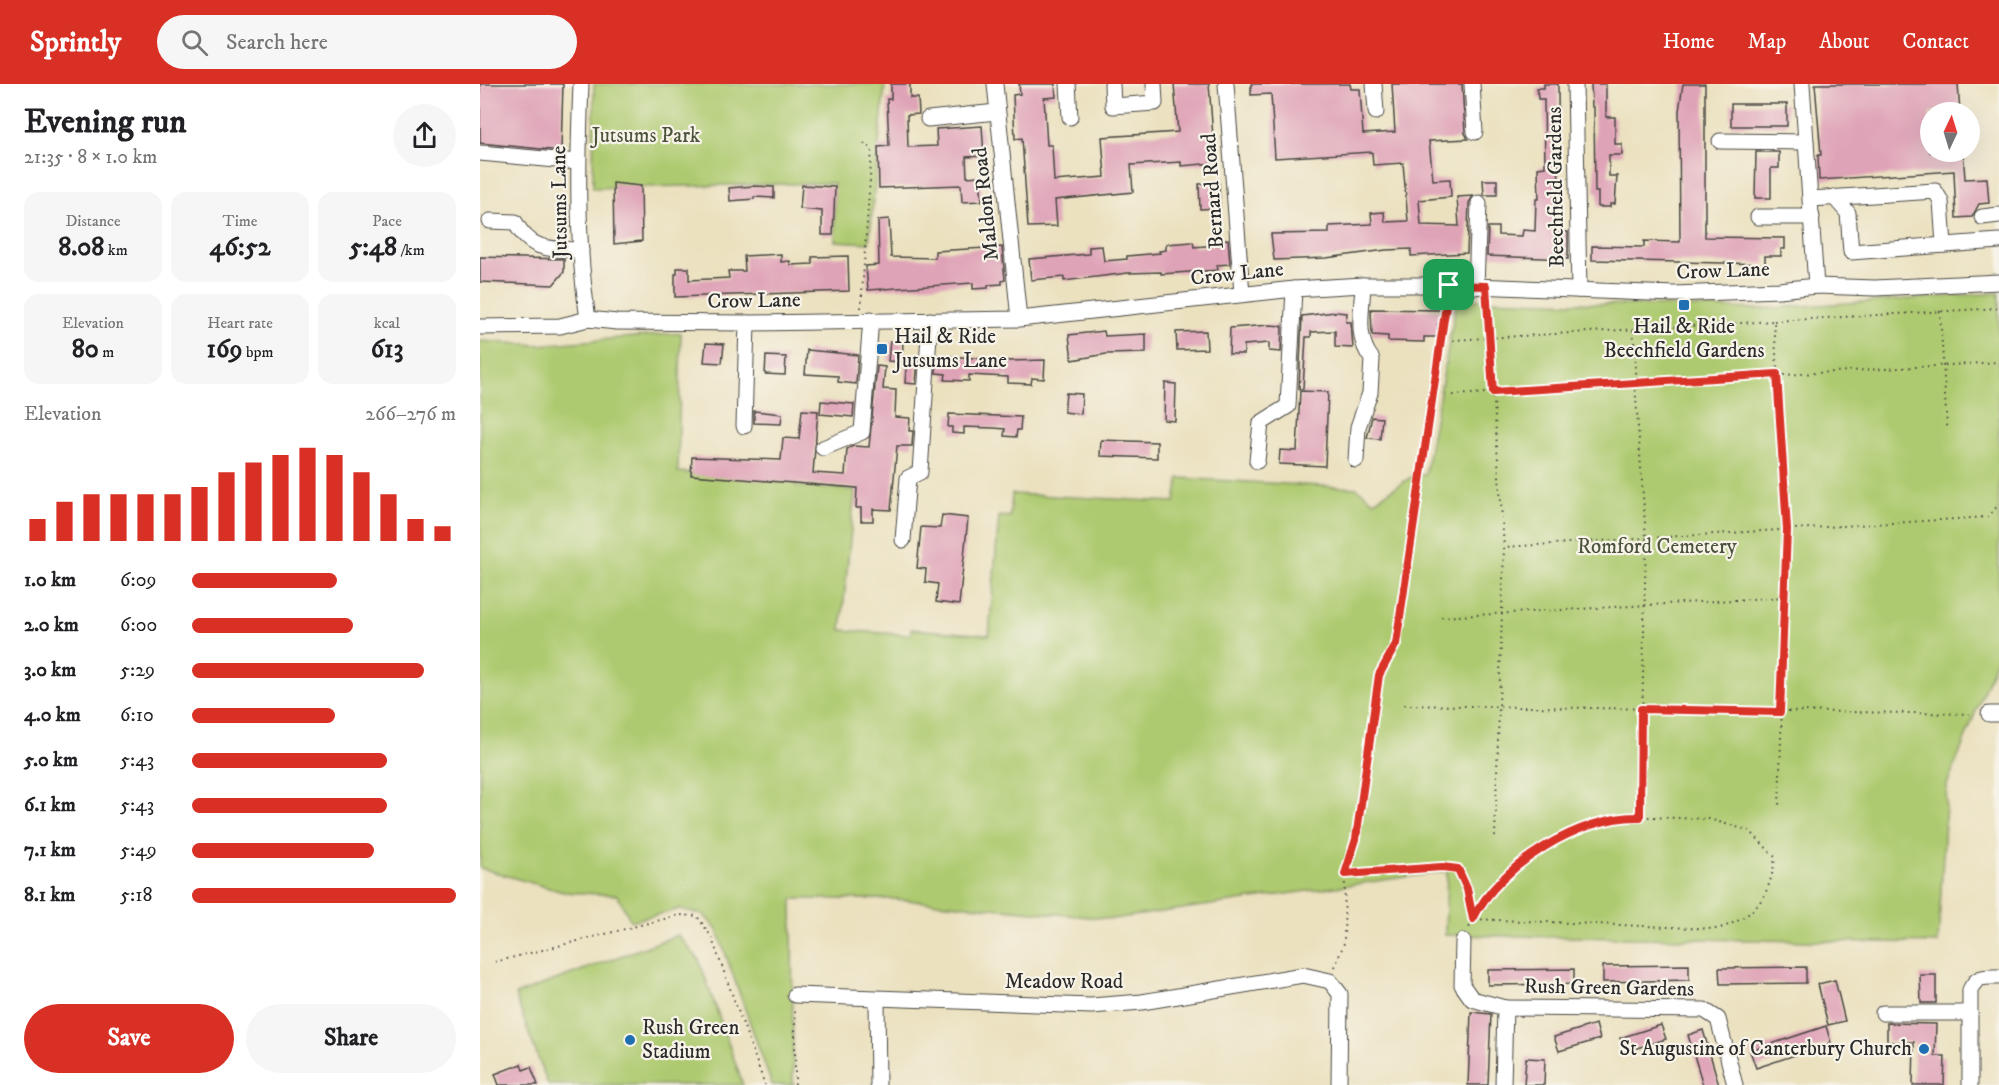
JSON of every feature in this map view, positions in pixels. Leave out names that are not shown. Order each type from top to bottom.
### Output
[{"type":"street","name":"Jutsums Lane","points":[[581,84],[578,162],[581,250],[588,319]]},
{"type":"street","name":"Maldon Road","points":[[995,84],[1018,319]]},
{"type":"street","points":[[1068,84],[1070,117]]},
{"type":"street","points":[[1112,84],[1113,106],[1155,103],[1154,84]]},
{"type":"street","name":"Bernard Road","points":[[1226,84],[1242,294]]},
{"type":"street","points":[[1374,84],[1376,112]]},
{"type":"street","points":[[1472,84],[1475,132]]},
{"type":"street","name":"Beechfield Gardens","points":[[1575,84],[1579,290]]},
{"type":"street","points":[[1803,84],[1816,286]]},
{"type":"street","points":[[928,119],[998,112]]},
{"type":"street","points":[[1720,141],[1806,142]]},
{"type":"street","points":[[480,153],[578,162]]},
{"type":"street","points":[[1810,199],[1935,191],[1941,201],[1944,245]]},
{"type":"street","points":[[1834,197],[1848,213],[1851,252],[1999,241]]},
{"type":"street","points":[[1479,203],[1481,286]]},
{"type":"street","points":[[1982,217],[1999,215]]},
{"type":"street","points":[[1758,217],[1812,217]]},
{"type":"street","points":[[490,221],[516,222],[523,237],[542,248],[581,250]]},
{"type":"street","name":"Crow Lane","points":[[480,327],[560,326],[588,319],[616,322],[747,323],[866,319],[1018,319],[1242,294],[1363,285],[1449,285],[1674,294],[1779,290],[1816,286],[1875,288],[1999,282]]},
{"type":"street","points":[[1356,460],[1358,427],[1370,393],[1372,359],[1363,348],[1360,334],[1363,285]]},
{"type":"street","points":[[1257,461],[1261,423],[1288,406],[1293,289]]},
{"type":"street","points":[[823,448],[862,432],[866,319]]},
{"type":"street","points":[[903,540],[908,478],[920,472],[930,320]]},
{"type":"street","points":[[744,426],[747,323]]},
{"type":"street","points":[[1463,941],[1462,985],[1472,999],[1505,1008]]},
{"type":"street","name":"Meadow Road","points":[[795,995],[1091,1006],[1142,1002],[1303,975],[1329,981]]},
{"type":"street","points":[[1970,1085],[1970,990],[1974,981],[1980,977],[1999,977]]},
{"type":"street","points":[[1329,981],[1340,994],[1339,1085]]},
{"type":"street","points":[[877,999],[878,1085]]},
{"type":"street","name":"Rush Green Gardens","points":[[1503,1085],[1505,1008],[1704,1010],[1718,1019],[1735,1085]]},
{"type":"street","points":[[1882,1014],[1970,1013]]},
{"type":"path","points":[[862,142],[872,150],[866,319]]},
{"type":"path","points":[[1329,981],[1344,943],[1345,874],[1356,839],[1379,675],[1396,644],[1449,285]]},
{"type":"path","points":[[1481,286],[1490,338],[1504,547],[1497,708],[1495,837]]},
{"type":"path","points":[[1454,340],[1999,308]]},
{"type":"path","points":[[1940,311],[1947,429]]},
{"type":"path","points":[[1774,321],[1787,529],[1779,808]]},
{"type":"path","points":[[1633,329],[1646,538],[1640,817]]},
{"type":"path","points":[[1453,395],[1999,362]]},
{"type":"path","points":[[1504,547],[1988,517],[1999,504]]},
{"type":"path","points":[[1442,617],[1786,597]]},
{"type":"path","points":[[1404,705],[1994,714]]},
{"type":"path","points":[[1463,941],[1473,919],[1480,906],[1514,870],[1559,838],[1618,816],[1709,819],[1750,831],[1775,857],[1773,879],[1760,903],[1740,922],[1717,929],[1473,919]]},
{"type":"path","points":[[1345,874],[1442,867],[1458,869],[1467,889],[1473,919]]},
{"type":"path","points":[[495,962],[680,915],[697,916],[711,936],[765,1085]]},
{"type":"path","points":[[795,995],[795,1085]]},
{"type":"green space","name":"Jutsums Park","points":[[594,84],[885,84],[869,243],[835,241],[834,183],[593,188]]},
{"type":"green space","name":"Romford Cemetery","points":[[1999,293],[1999,652],[1947,785],[1938,943],[1445,935],[1447,871],[1112,919],[894,899],[792,899],[793,1085],[772,1085],[717,930],[704,915],[680,909],[631,921],[617,895],[563,892],[480,868],[480,341],[538,345],[681,333],[678,472],[795,481],[796,486],[855,490],[841,630],[910,635],[911,629],[989,635],[999,516],[1010,517],[1012,494],[1175,502],[1179,478],[1357,488],[1374,501],[1416,474],[1425,475],[1457,299],[1758,309]]},
{"type":"green space","name":"Rush Green Stadium","points":[[678,935],[699,960],[743,1085],[548,1085],[515,995]]},
{"type":"building","points":[[480,84],[563,84],[561,151],[480,143]]},
{"type":"building","points":[[891,84],[910,84],[910,98],[918,98],[919,114],[907,115],[908,147],[937,146],[936,129],[982,126],[984,156],[966,157],[967,177],[980,176],[982,201],[962,202],[961,185],[879,188],[878,147],[889,146],[887,99],[891,99]]},
{"type":"building","points":[[1019,84],[1055,84],[1056,97],[1044,98],[1047,145],[1052,145],[1054,181],[1105,177],[1102,137],[1178,132],[1174,84],[1209,84],[1215,163],[1181,166],[1181,162],[1131,165],[1133,192],[1055,200],[1057,226],[1028,227],[1022,138],[1015,139],[1013,95],[1020,94]]},
{"type":"building","points":[[1251,84],[1350,84],[1351,89],[1360,89],[1363,134],[1395,132],[1392,84],[1462,84],[1465,133],[1468,139],[1429,141],[1433,180],[1450,179],[1451,197],[1419,200],[1421,225],[1459,226],[1457,197],[1473,196],[1469,203],[1467,253],[1411,256],[1411,249],[1326,258],[1274,260],[1271,234],[1329,233],[1329,226],[1372,224],[1371,213],[1384,212],[1385,222],[1408,221],[1403,163],[1373,165],[1372,152],[1275,158],[1271,94],[1251,95]]},
{"type":"building","points":[[1544,84],[1558,84],[1559,232],[1568,232],[1568,259],[1487,256],[1488,227],[1498,227],[1498,235],[1522,236],[1523,230],[1535,231],[1536,199],[1539,199],[1538,168],[1545,167],[1544,99],[1538,99],[1537,88],[1544,88]]},
{"type":"building","points":[[1591,84],[1606,84],[1606,117],[1615,117],[1615,144],[1622,144],[1622,155],[1609,155],[1609,176],[1617,176],[1615,204],[1610,204],[1610,207],[1598,207],[1598,192],[1595,192],[1594,107],[1592,107]]},
{"type":"building","points":[[1683,84],[1705,84],[1705,237],[1785,238],[1785,249],[1781,249],[1781,256],[1765,256],[1765,264],[1592,260],[1592,246],[1644,247],[1644,241],[1680,242],[1679,111]]},
{"type":"building","points":[[1815,84],[1958,84],[1959,102],[1920,102],[1920,162],[1964,162],[1965,179],[1987,178],[1989,203],[1979,204],[1972,217],[1956,218],[1954,171],[1819,180],[1818,155],[1821,155]]},
{"type":"building","points":[[1731,104],[1787,104],[1787,126],[1731,126]]},
{"type":"building","points":[[1756,152],[1779,152],[1779,168],[1771,168],[1771,198],[1755,198]]},
{"type":"building","points":[[1483,180],[1497,180],[1497,195],[1484,195]]},
{"type":"building","points":[[613,183],[641,186],[642,241],[614,244]]},
{"type":"building","points":[[1219,183],[1220,208],[1200,209],[1199,184]]},
{"type":"building","points":[[802,185],[835,187],[833,235],[822,235],[822,211],[800,209]]},
{"type":"building","points":[[774,187],[774,198],[754,197],[754,199],[730,201],[729,188]]},
{"type":"building","points":[[889,219],[891,257],[935,258],[935,251],[1002,247],[1005,280],[1002,284],[988,285],[988,288],[973,289],[973,283],[868,290],[866,266],[879,265],[878,220]]},
{"type":"building","points":[[1228,239],[1230,264],[1217,265],[1218,270],[1161,274],[1161,272],[1128,273],[1064,281],[1064,277],[1031,280],[1029,259],[1089,254],[1089,247],[1102,246],[1104,261],[1127,259],[1127,256],[1160,253],[1159,251],[1166,250],[1166,244],[1193,242],[1194,247],[1217,245],[1217,240]]},
{"type":"building","points":[[781,254],[781,262],[790,261],[790,265],[813,264],[812,257],[848,256],[849,291],[675,297],[677,268],[689,268],[689,280],[729,278],[728,271],[745,271],[744,256]]},
{"type":"building","points":[[480,257],[564,259],[564,272],[553,285],[480,282]]},
{"type":"building","points":[[1371,309],[1440,310],[1445,312],[1445,325],[1438,324],[1438,337],[1424,337],[1424,342],[1388,341],[1388,336],[1372,335]]},
{"type":"building","points":[[1347,313],[1346,322],[1351,322],[1353,348],[1335,347],[1335,331],[1311,332],[1311,337],[1306,337],[1303,389],[1299,389],[1302,316]]},
{"type":"building","points":[[1282,326],[1281,352],[1269,351],[1269,343],[1244,345],[1244,354],[1229,354],[1230,328]]},
{"type":"building","points":[[1104,331],[1105,336],[1146,334],[1146,353],[1106,354],[1072,360],[1069,335]]},
{"type":"building","points":[[1206,331],[1207,349],[1177,350],[1176,332]]},
{"type":"building","points":[[890,341],[903,343],[902,362],[888,361]]},
{"type":"building","points":[[706,343],[724,344],[722,363],[704,362]]},
{"type":"building","points":[[807,350],[858,355],[856,384],[838,382],[838,376],[805,374]]},
{"type":"building","points":[[937,355],[1010,361],[1045,360],[1044,379],[1032,378],[1031,384],[1008,383],[1008,377],[969,375],[969,381],[945,380],[946,374],[936,373]]},
{"type":"building","points":[[766,356],[786,357],[785,375],[765,374]]},
{"type":"building","points":[[907,357],[918,358],[916,384],[905,383]]},
{"type":"building","points":[[877,366],[885,367],[883,389],[896,390],[895,417],[910,418],[909,431],[913,431],[912,446],[897,446],[891,510],[873,509],[873,521],[861,521],[861,508],[856,508],[857,488],[691,475],[692,457],[781,460],[783,438],[799,439],[802,410],[818,411],[813,473],[845,475],[847,449],[853,446],[869,447]]},
{"type":"building","points":[[1165,383],[1176,384],[1175,421],[1164,420]]},
{"type":"building","points":[[1300,391],[1328,392],[1325,466],[1279,464],[1280,450],[1297,451]]},
{"type":"building","points":[[1066,393],[1082,394],[1081,414],[1064,412]]},
{"type":"building","points":[[821,401],[854,404],[853,417],[820,414]]},
{"type":"building","points":[[754,411],[782,414],[781,424],[754,423]]},
{"type":"building","points":[[949,414],[1021,417],[1020,430],[1017,430],[1016,437],[1004,436],[1005,429],[994,428],[964,427],[964,434],[952,433],[952,427],[948,427]]},
{"type":"building","points":[[1372,417],[1382,418],[1380,439],[1367,438]]},
{"type":"building","points":[[1101,440],[1157,442],[1157,458],[1100,456]]},
{"type":"building","points":[[942,515],[968,518],[959,605],[936,602],[938,584],[925,582],[926,569],[917,568],[921,527],[940,528]]},
{"type":"building","points":[[1689,965],[1689,980],[1603,982],[1603,966]]},
{"type":"building","points":[[1806,967],[1806,983],[1720,984],[1719,968]]},
{"type":"building","points":[[1574,969],[1574,984],[1488,985],[1488,970]]},
{"type":"building","points":[[1920,975],[1936,975],[1936,1003],[1921,1003]]},
{"type":"building","points":[[1835,980],[1845,1021],[1828,1025],[1818,984]]},
{"type":"building","points":[[1471,1012],[1491,1014],[1488,1085],[1468,1085]]},
{"type":"building","name":"St Augustine of Canterbury Church","points":[[1887,1023],[1936,1024],[1935,1056],[1945,1056],[1944,1085],[1913,1085],[1914,1042],[1887,1042]]},
{"type":"building","points":[[1596,1024],[1600,1039],[1559,1051],[1554,1037]]},
{"type":"building","points":[[1661,1025],[1666,1039],[1624,1052],[1620,1038]]},
{"type":"building","points":[[1826,1026],[1831,1043],[1756,1068],[1750,1051]]},
{"type":"building","points":[[1703,1030],[1719,1085],[1703,1085],[1688,1035]]},
{"type":"building","points":[[1526,1058],[1545,1059],[1544,1085],[1524,1085]]},
{"type":"building","points":[[521,1064],[523,1070],[531,1067],[538,1085],[499,1085],[495,1074]]},
{"type":"place","name":"Hail & Ride Beechfield Gardens","points":[[1684,305]]},
{"type":"place","name":"Hail & Ride Jutsums Lane","points":[[882,349]]},
{"type":"place","name":"Rush Green Stadium","points":[[630,1040]]},
{"type":"place","name":"St Augustine of Canterbury Church","points":[[1924,1049]]},
{"type":"route","points":[[1449,285],[1486,286],[1493,392],[1777,374],[1787,529],[1780,712],[1641,709],[1640,817],[1618,816],[1559,838],[1514,870],[1480,906],[1473,919],[1467,889],[1458,869],[1442,867],[1345,874],[1356,839],[1379,675],[1396,644],[1449,285]]}]
